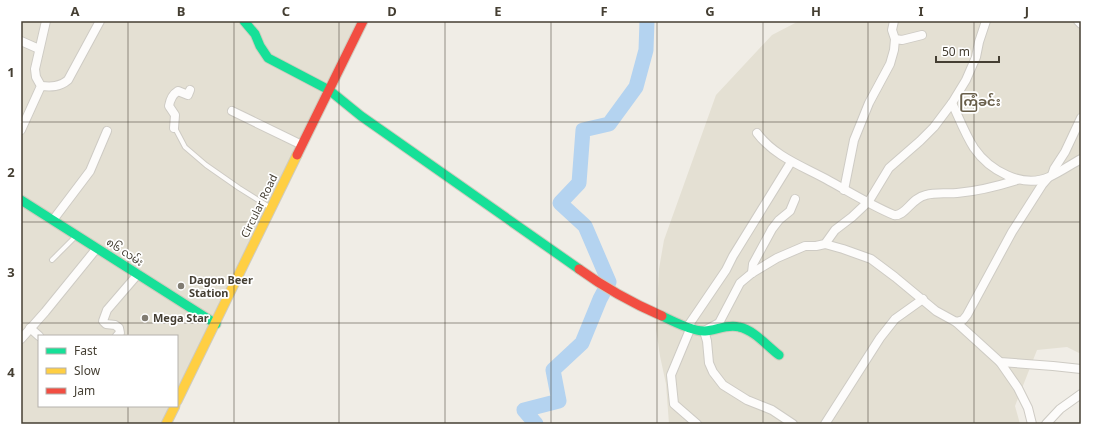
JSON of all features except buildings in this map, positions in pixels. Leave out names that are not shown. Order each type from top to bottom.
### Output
[{"type":"street","points":[[40,86],[36,78],[35,69],[46,21]]},
{"type":"street","points":[[40,86],[54,87],[63,84],[68,80],[100,21]]},
{"type":"street","points":[[244,21],[255,34],[260,46],[268,58],[329,90],[361,116],[599,284],[636,305],[681,325],[704,331],[729,326],[740,327],[752,333],[779,355]]},
{"type":"street","name":"Circular Road","points":[[178,399],[363,21]]},
{"type":"street","points":[[844,190],[854,140],[869,103],[890,64],[894,50],[895,38],[892,30],[894,21]]},
{"type":"street","points":[[825,244],[835,230],[852,217],[867,202],[876,191],[889,168],[920,141],[952,103],[966,80],[976,57],[986,21]]},
{"type":"street","points":[[1078,21],[1081,24]]},
{"type":"street","points":[[895,38],[902,40],[922,35]]},
{"type":"street","points":[[21,41],[39,49]]},
{"type":"street","points":[[21,130],[24,115],[40,86]]},
{"type":"street","points":[[174,128],[175,115],[169,106],[170,101],[178,91],[188,95],[190,90]]},
{"type":"street","points":[[952,103],[973,147],[983,159],[1002,172],[1018,180]]},
{"type":"street","points":[[232,111],[302,145]]},
{"type":"street","points":[[956,322],[963,320],[967,315],[1012,232],[1042,184],[1050,176],[1065,152],[1081,118]]},
{"type":"street","points":[[53,220],[90,171],[106,131]]},
{"type":"street","points":[[758,133],[761,138],[791,162],[867,202],[898,216],[902,214],[916,198],[927,194],[966,192],[1018,180],[1033,181],[1050,176],[1081,159]]},
{"type":"street","points":[[697,424],[674,404],[671,375],[689,327],[726,270],[733,256],[791,162]]},
{"type":"street","points":[[752,273],[753,264],[772,229],[779,220],[790,211],[796,199]]},
{"type":"street","name":"၈၆ လမ်း","points":[[21,200],[216,324]]},
{"type":"street","points":[[704,331],[719,323],[740,283],[752,273],[777,258],[805,246],[825,244],[843,249],[871,259],[896,277],[936,311],[956,322],[1000,362],[1018,388],[1028,408],[1032,424]]},
{"type":"street","points":[[21,339],[97,248]]},
{"type":"street","points":[[118,335],[120,333],[119,328],[106,324],[103,321],[107,310],[138,274]]},
{"type":"street","points":[[825,424],[880,338],[896,318],[923,299]]},
{"type":"street","points":[[30,328],[38,335]]},
{"type":"street","points":[[704,331],[707,341],[709,363],[713,372],[723,385],[746,400],[772,410],[793,424]]},
{"type":"street","points":[[1000,362],[1081,369]]},
{"type":"street","points":[[1046,424],[1060,409],[1081,394]]},
{"type":"street","points":[[166,424],[174,407]]},
{"type":"lane","points":[[174,128],[185,147],[206,165],[271,208]]},
{"type":"lane","points":[[52,260],[77,235]]},
{"type":"shaded area","points":[[21,21],[362,21],[178,402],[178,335],[38,335],[38,407],[176,407],[167,424],[21,424]]},
{"type":"shaded area","points":[[799,21],[1081,21],[1081,354],[1067,347],[1037,350],[1015,406],[1020,424],[669,424],[666,384],[656,329],[659,269],[664,240],[716,95],[772,35]]},
{"type":"waterway","points":[[536,424],[524,410],[559,401],[553,370],[582,343],[600,299],[609,282],[585,226],[560,203],[579,183],[583,130],[609,124],[636,87],[646,50],[647,21]]},
{"type":"traffic: fast","points":[[244,21],[255,34],[260,46],[268,58],[329,90],[361,116],[579,269]]},
{"type":"traffic: fast","points":[[21,200],[216,324]]},
{"type":"traffic: fast","points":[[662,316],[683,326],[700,331],[730,326],[739,327],[750,331],[779,355]]},
{"type":"traffic: slow","points":[[178,399],[297,155]]},
{"type":"traffic: slow","points":[[166,424],[174,407]]},
{"type":"traffic: jam","points":[[297,155],[363,21]]},
{"type":"traffic: jam","points":[[579,269],[619,295],[662,316]]},
{"type":"place","name":"Dagon Beer Station","points":[[181,286]]},
{"type":"place","name":"Mega Star","points":[[145,318]]},
{"type":"district","name":"ကြံခင်း","points":[[980,101]]}]
